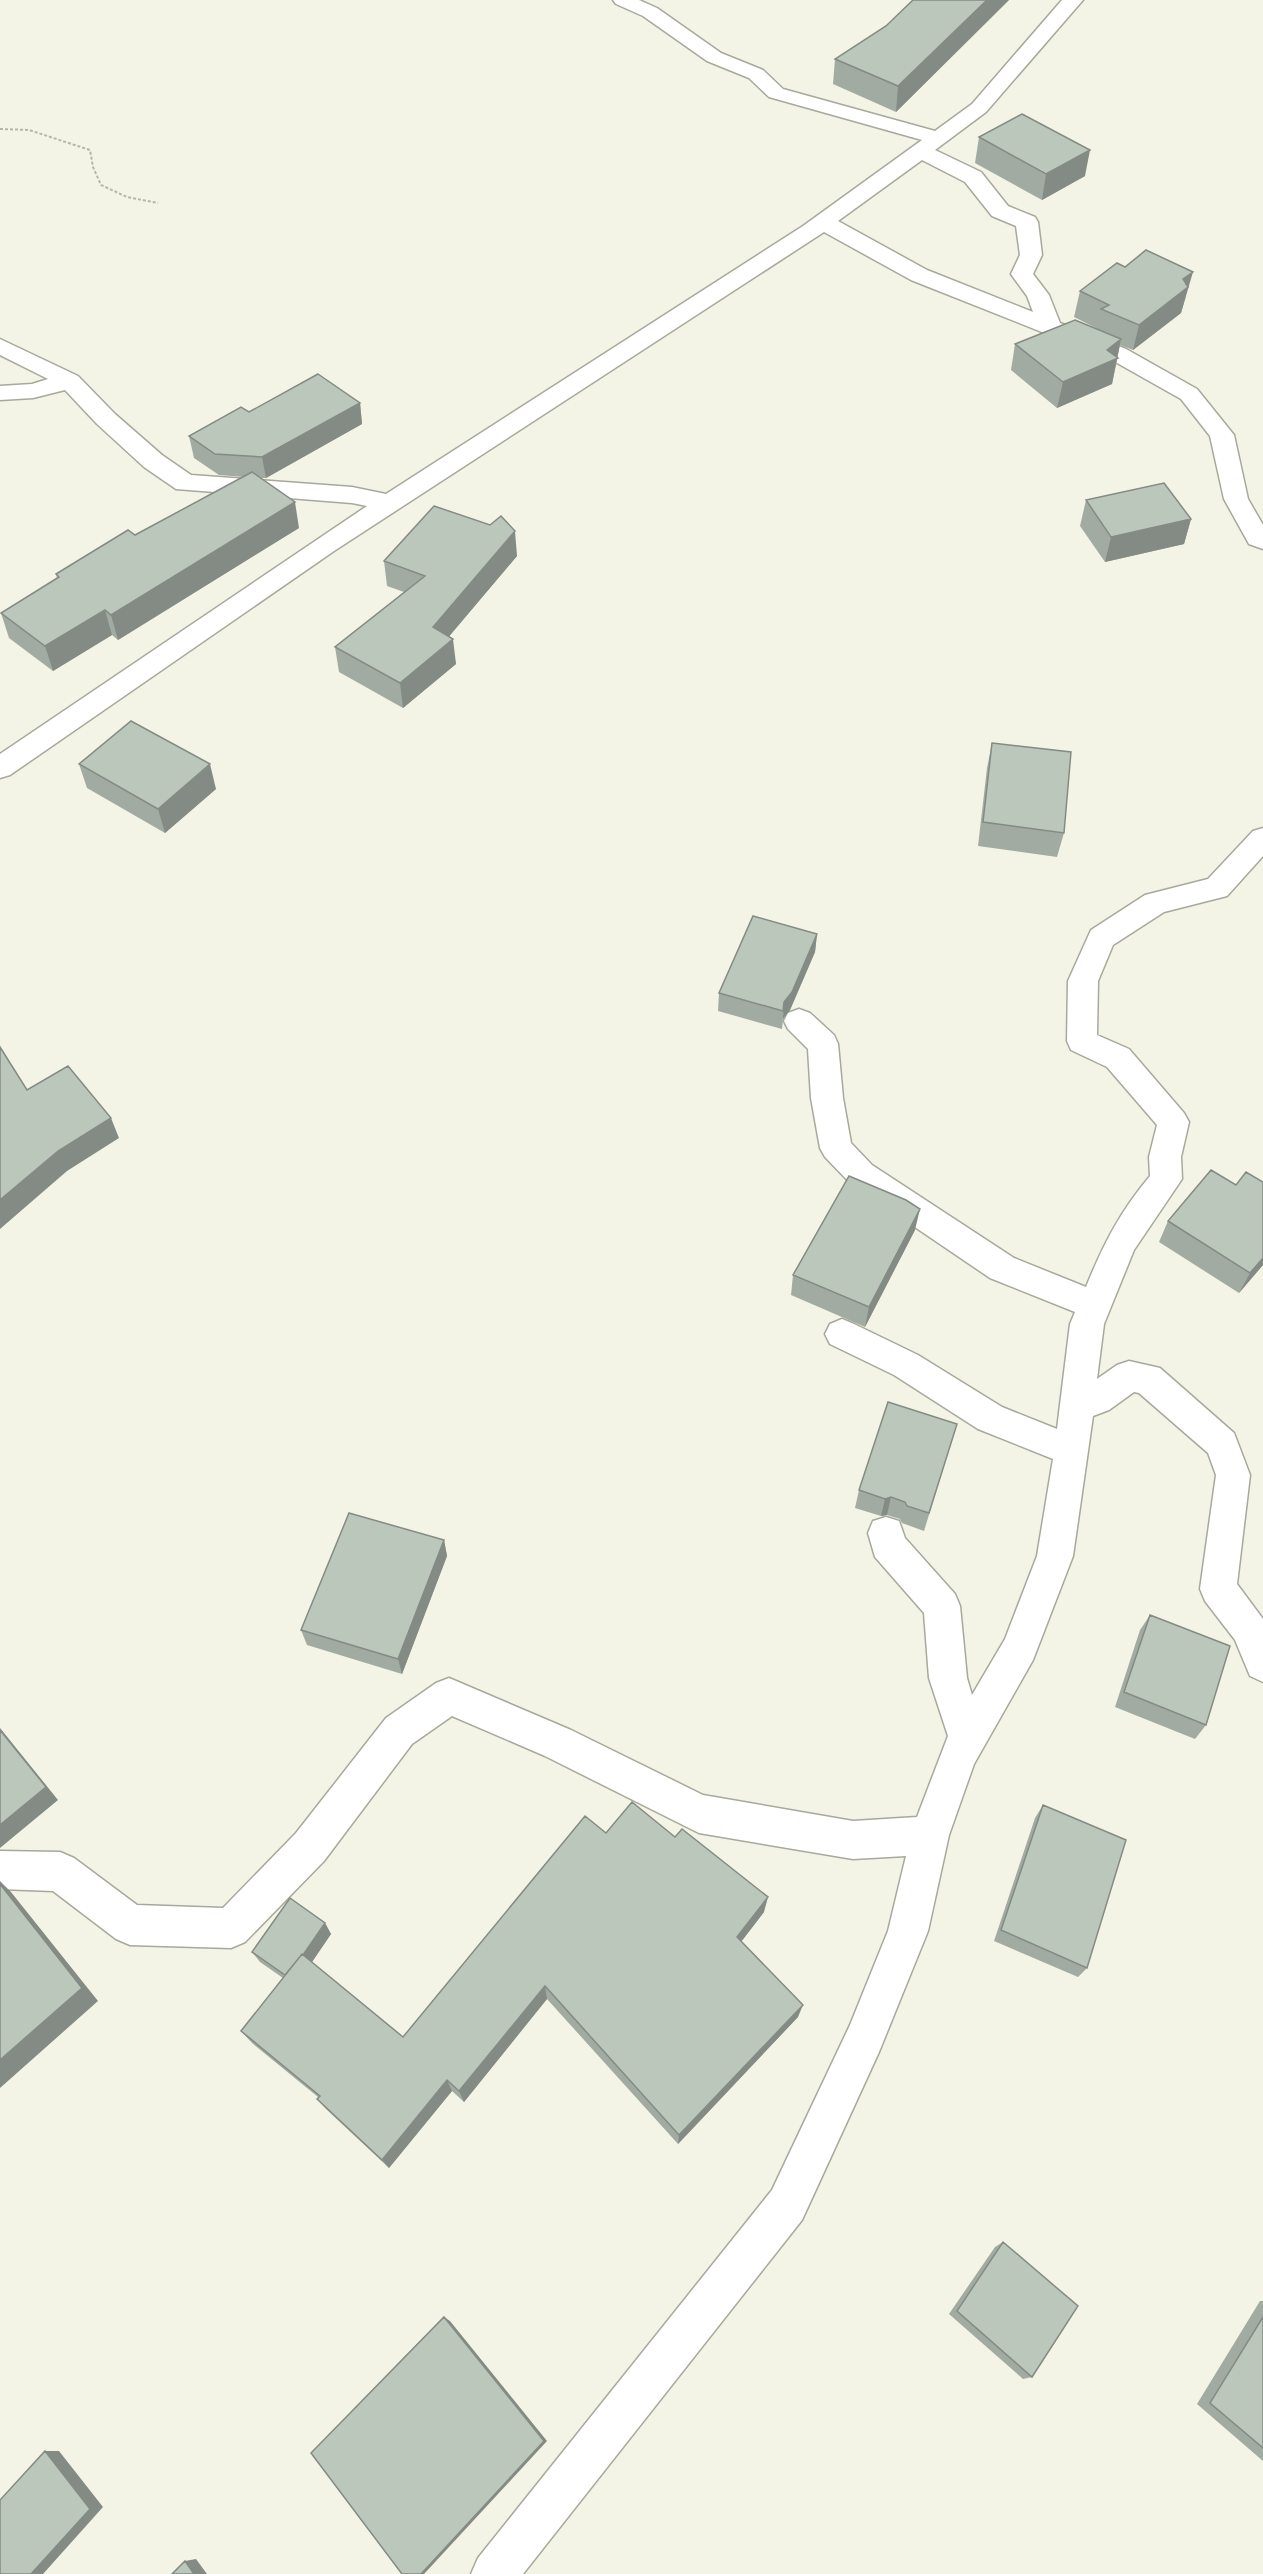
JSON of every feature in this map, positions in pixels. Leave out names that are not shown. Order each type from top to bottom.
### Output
[{"type":"street","points":[[623,0],[650,12],[714,57],[756,74],[776,93],[930,144],[973,177],[1000,211],[1027,222],[1031,255],[1022,274],[1038,295],[1050,326]]},
{"type":"street","points":[[0,768],[390,503],[823,222],[979,108],[1073,0]]},
{"type":"street","points":[[823,222],[919,275],[1118,354],[1189,394],[1222,435],[1236,499],[1258,538],[1263,541]]},
{"type":"street","points":[[0,346],[70,381],[106,419],[145,454],[185,483],[352,495],[390,503]]},
{"type":"street","points":[[0,393],[33,391],[70,381]]},
{"type":"street","points":[[494,2574],[787,2205],[866,2038],[908,1931],[930,1834],[958,1755],[1020,1648],[1055,1556],[1078,1407],[1087,1323],[1120,1244],[1142,1209],[1166,1179],[1165,1156],[1173,1122],[1118,1058],[1082,1041],[1083,981],[1101,938],[1155,903],[1217,888],[1263,838]]},
{"type":"street","points":[[799,1021],[823,1044],[827,1098],[836,1148],[861,1174],[1002,1268],[1095,1305]]},
{"type":"street","points":[[842,1334],[906,1365],[990,1418],[1072,1450]]},
{"type":"street","points":[[1078,1407],[1097,1399],[1129,1376],[1148,1379],[1222,1444],[1233,1475],[1218,1589],[1249,1629],[1263,1664]]},
{"type":"street","points":[[886,1533],[888,1545],[942,1606],[948,1678],[968,1738]]},
{"type":"street","points":[[0,1870],[60,1872],[130,1925],[231,1928],[310,1847],[399,1731],[449,1696],[558,1743],[699,1814],[853,1840],[930,1834]]},
{"type":"path","points":[[0,129],[29,130],[90,150],[93,167],[101,184],[127,197],[158,203]]},
{"type":"building","points":[[913,0],[987,0],[898,86],[835,59],[886,26]]},
{"type":"building","points":[[1022,114],[1090,150],[1046,174],[979,137]]},
{"type":"building","points":[[1146,250],[1193,272],[1183,279],[1188,287],[1139,325],[1101,309],[1109,305],[1080,291],[1117,263],[1125,267]]},
{"type":"building","points":[[1075,320],[1121,339],[1107,350],[1118,358],[1063,382],[1015,344]]},
{"type":"building","points":[[318,374],[360,403],[262,457],[215,454],[189,436],[241,407],[249,412]]},
{"type":"building","points":[[252,472],[295,502],[111,615],[105,610],[45,646],[1,613],[59,577],[56,574],[128,530],[135,535]]},
{"type":"building","points":[[1164,483],[1191,519],[1111,537],[1086,500]]},
{"type":"building","points":[[434,506],[490,525],[501,516],[515,531],[433,627],[453,639],[400,683],[335,647],[425,576],[384,561]]},
{"type":"building","points":[[131,721],[210,764],[158,809],[79,764]]},
{"type":"building","points":[[992,743],[1071,752],[1064,833],[983,822]]},
{"type":"building","points":[[753,916],[817,934],[792,992],[784,1002],[783,1011],[719,993]]},
{"type":"building","points":[[0,1047],[27,1090],[68,1066],[111,1118],[58,1151],[0,1200]]},
{"type":"building","points":[[1211,1170],[1236,1185],[1246,1172],[1263,1182],[1263,1258],[1250,1273],[1168,1221]]},
{"type":"building","points":[[849,1176],[906,1200],[920,1209],[869,1307],[793,1275]]},
{"type":"building","points":[[888,1402],[957,1424],[929,1513],[907,1506],[905,1502],[891,1497],[885,1499],[859,1490]]},
{"type":"building","points":[[349,1513],[444,1540],[398,1659],[301,1630]]},
{"type":"building","points":[[1150,1615],[1230,1646],[1206,1725],[1124,1692]]},
{"type":"building","points":[[0,1730],[46,1787],[0,1825]]},
{"type":"building","points":[[632,1802],[675,1837],[682,1829],[768,1897],[737,1937],[803,2005],[679,2135],[545,1986],[459,2091],[447,2080],[382,2160],[317,2099],[320,2096],[241,2031],[302,1954],[403,2037],[585,1816],[606,1833]]},
{"type":"building","points":[[1043,1805],[1126,1840],[1087,1968],[1001,1930]]},
{"type":"building","points":[[0,1884],[82,1988],[0,2060]]},
{"type":"building","points":[[290,1898],[325,1923],[303,1955],[285,1975],[252,1952]]},
{"type":"building","points":[[1003,2242],[1078,2306],[1032,2377],[957,2311]]},
{"type":"building","points":[[444,2317],[544,2441],[421,2574],[402,2574],[311,2453]]},
{"type":"building","points":[[1263,2317],[1263,2448],[1210,2403]]},
{"type":"building","points":[[45,2451],[90,2509],[31,2574],[0,2574],[0,2500]]},
{"type":"building","points":[[185,2561],[194,2574],[172,2574]]}]
